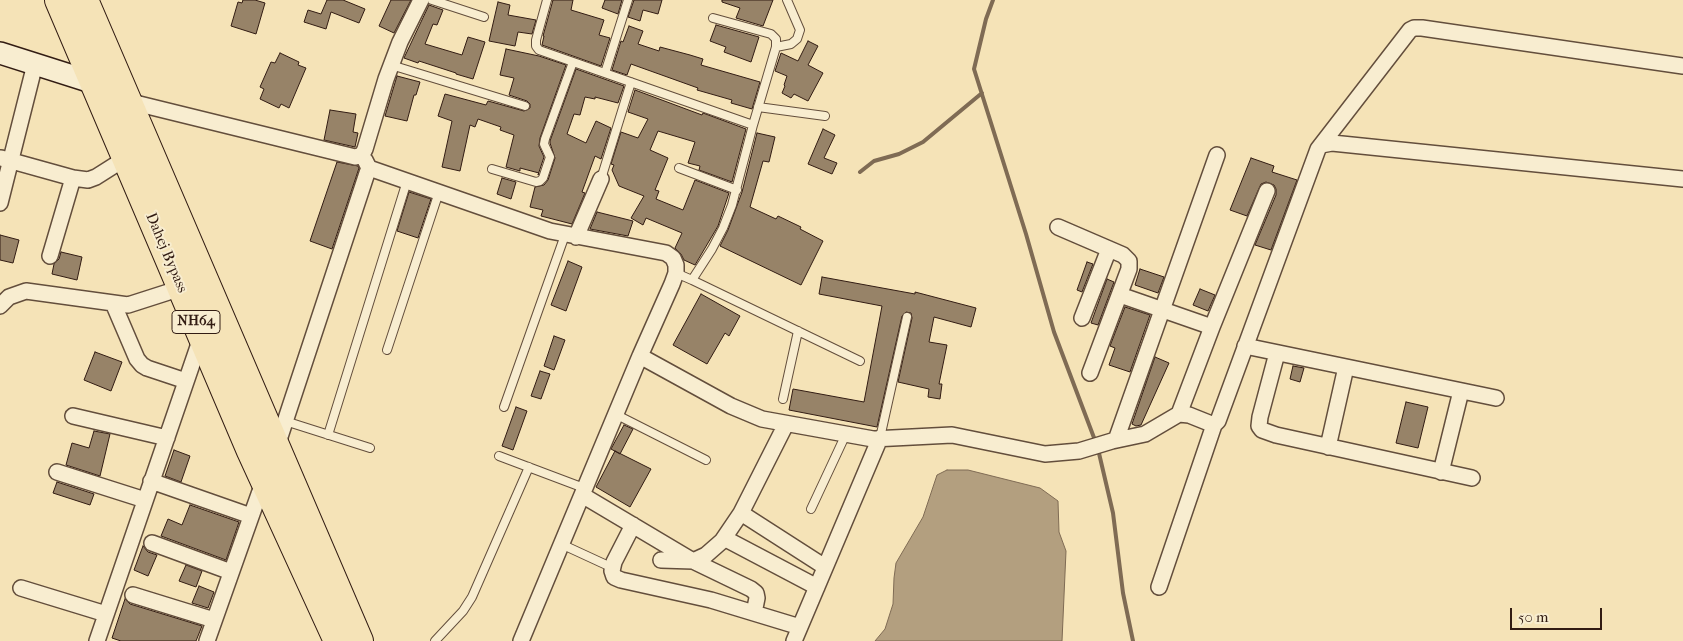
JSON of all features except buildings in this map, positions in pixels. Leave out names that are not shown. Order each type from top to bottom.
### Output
[{"type":"highway","name":"Dahej Bypass","points":[[60,0],[181,288],[333,636]]},
{"type":"highway","name":"Dahej Bypass","points":[[84,0],[359,641]]},
{"type":"street","points":[[0,52],[94,83],[125,97],[355,157],[362,155],[365,149],[391,65],[421,0]]},
{"type":"street","points":[[1159,587],[1214,425],[1218,421],[1280,256],[1313,158],[1405,34],[1414,28],[1422,28],[1683,66]]},
{"type":"street","points":[[0,203],[5,159],[35,64]]},
{"type":"street","points":[[1321,145],[1332,143],[1683,179]]},
{"type":"street","points":[[362,155],[369,168],[529,224],[571,236],[666,253],[673,258],[676,265],[676,273],[520,641]]},
{"type":"street","points":[[1114,440],[1217,155]]},
{"type":"street","points":[[5,159],[88,180],[126,158]]},
{"type":"street","points":[[276,448],[369,168]]},
{"type":"street","points":[[50,256],[74,178]]},
{"type":"street","points":[[571,236],[601,179]]},
{"type":"street","points":[[1179,414],[1267,191]]},
{"type":"street","points":[[1058,228],[1109,249],[1129,261],[1129,269],[1090,373]]},
{"type":"street","points":[[1082,318],[1109,249]]},
{"type":"street","points":[[0,306],[9,297],[26,291],[128,305],[181,288]]},
{"type":"street","points":[[1120,294],[1212,327]]},
{"type":"street","points":[[113,303],[137,359],[142,365],[186,381]]},
{"type":"street","points":[[97,641],[202,336]]},
{"type":"street","points":[[1245,346],[1496,398]]},
{"type":"street","points":[[1277,353],[1260,417],[1259,426],[1262,430],[1267,433],[1328,447],[1472,478]]},
{"type":"street","points":[[640,356],[731,406],[762,419],[872,439],[952,435],[1045,454],[1079,451],[1114,440],[1145,434],[1179,414],[1189,415],[1214,425]]},
{"type":"street","points":[[1328,447],[1346,367]]},
{"type":"street","points":[[1442,472],[1461,391]]},
{"type":"street","points":[[73,416],[166,438]]},
{"type":"street","points":[[661,560],[693,561],[706,555],[724,538],[741,513],[786,424]]},
{"type":"street","points":[[794,641],[880,438]]},
{"type":"street","points":[[57,472],[145,500]]},
{"type":"street","points":[[207,641],[264,480]]},
{"type":"street","points":[[151,481],[251,516]]},
{"type":"street","points":[[583,492],[693,561],[756,593],[754,613]]},
{"type":"street","points":[[741,513],[825,568]]},
{"type":"street","points":[[633,525],[613,568],[614,577],[711,600],[800,627]]},
{"type":"street","points":[[724,538],[817,587]]},
{"type":"street","points":[[152,543],[231,572]]},
{"type":"street","points":[[21,588],[106,614]]},
{"type":"street","points":[[133,595],[214,620]]},
{"type":"lane","points":[[432,0],[484,17]]},
{"type":"lane","points":[[547,0],[536,40],[536,46],[540,50],[753,125]]},
{"type":"lane","points":[[605,73],[628,0]]},
{"type":"lane","points":[[776,47],[791,44],[797,39],[800,30],[787,0]]},
{"type":"lane","points":[[692,280],[712,249],[732,205],[776,47],[776,39],[771,34],[713,18]]},
{"type":"lane","points":[[492,170],[536,182],[543,178],[550,157],[544,144],[545,139],[573,62]]},
{"type":"lane","points":[[391,65],[525,106]]},
{"type":"lane","points":[[601,179],[631,82]]},
{"type":"lane","points":[[758,108],[826,116]]},
{"type":"lane","points":[[679,168],[737,190]]},
{"type":"lane","points":[[328,434],[407,181]]},
{"type":"lane","points":[[387,350],[439,192]]},
{"type":"lane","points":[[504,407],[571,236]]},
{"type":"lane","points":[[676,273],[860,361]]},
{"type":"lane","points":[[880,438],[907,317]]},
{"type":"lane","points":[[784,399],[798,332]]},
{"type":"lane","points":[[615,414],[706,460]]},
{"type":"lane","points":[[285,421],[370,448]]},
{"type":"lane","points":[[811,509],[846,434]]},
{"type":"lane","points":[[499,456],[529,467],[583,492]]},
{"type":"lane","points":[[435,641],[463,611],[472,597],[529,467]]},
{"type":"lane","points":[[561,544],[613,568]]},
{"type":"shaded area","points":[[947,470],[968,470],[1040,488],[1058,501],[1059,532],[1066,551],[1062,641],[875,641],[885,629],[893,604],[896,563],[923,517],[937,475]]},
{"type":"waterway","points":[[993,0],[986,19],[974,69],[1026,234],[1054,332],[1096,443]]},
{"type":"waterway","points":[[860,172],[874,161],[899,154],[923,142],[982,93]]},
{"type":"waterway","points":[[1098,449],[1113,513],[1123,593],[1133,641]]}]
